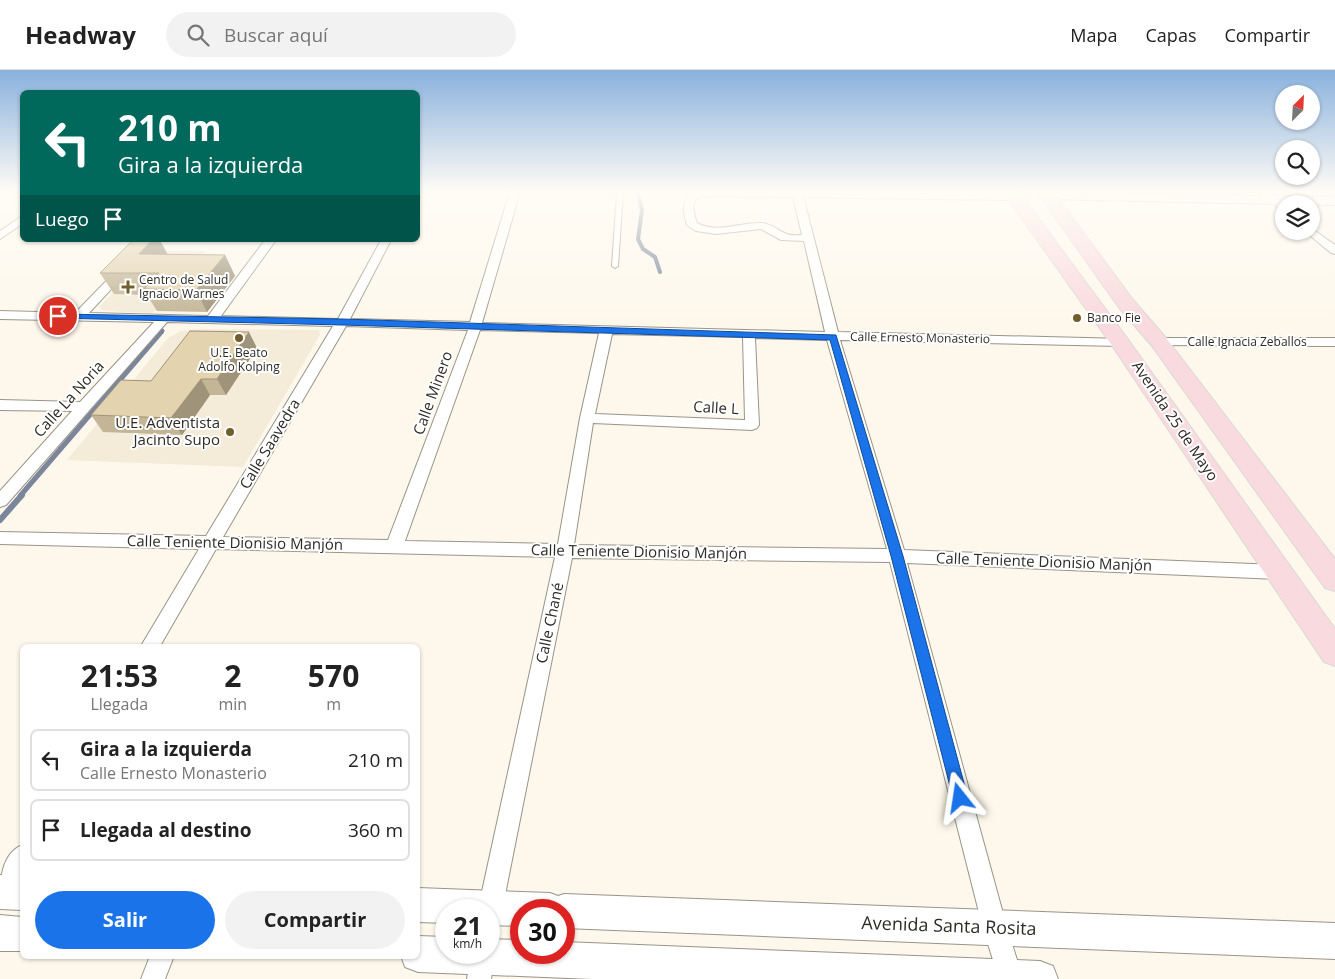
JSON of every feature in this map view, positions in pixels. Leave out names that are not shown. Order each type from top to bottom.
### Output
[{"type":"main road","name":"Avenida 25 de Mayo","points":[[1042,234],[1120,342],[1335,653]]},
{"type":"main road","name":"Avenida 25 de Mayo","points":[[1077,234],[1127,305],[1159,342],[1332,573]]},
{"type":"main road","points":[[1044,237],[1060,246],[1071,248],[1080,248],[1083,242]]},
{"type":"main road","points":[[1070,273],[1077,266],[1090,270],[1100,278],[1114,297],[1127,305]]},
{"type":"main road","points":[[1309,616],[1328,626],[1335,635]]},
{"type":"main road","points":[[0,893],[20,893]]},
{"type":"main road","points":[[420,905],[435,906]]},
{"type":"main road","name":"Avenida Santa Rosita","points":[[575,911],[1335,941]]},
{"type":"main road","points":[[0,933],[20,934]]},
{"type":"main road","points":[[420,954],[435,956]]},
{"type":"main road","points":[[500,964],[784,974],[1021,979]]},
{"type":"street","name":"Calle Minero","points":[[394,547],[475,327],[502,234]]},
{"type":"street","points":[[779,234],[785,238],[808,238]]},
{"type":"street","points":[[807,234],[833,337],[897,556],[995,928],[1021,979]]},
{"type":"street","points":[[1320,238],[1335,251]]},
{"type":"street","points":[[78,317],[150,242]]},
{"type":"street","points":[[212,319],[269,242]]},
{"type":"street","name":"Calle Saavedra","points":[[151,644],[342,322],[385,242]]},
{"type":"street","name":"Calle Ernesto Monasterio","points":[[0,316],[342,322],[833,337],[1120,342]]},
{"type":"street","name":"Calle La Noria","points":[[0,501],[163,319]]},
{"type":"street","name":"Calle Chané","points":[[492,899],[565,552],[587,418],[606,331]]},
{"type":"street","name":"Calle L","points":[[587,418],[752,425],[749,334]]},
{"type":"street","name":"Calle Ignacia Zeballos","points":[[1159,342],[1335,342]]},
{"type":"street","points":[[0,405],[83,407]]},
{"type":"street","name":"Calle Teniente Dionisio Manjón","points":[[0,538],[565,552],[897,556],[1279,572]]},
{"type":"street","points":[[0,893],[20,859]]},
{"type":"street","points":[[153,979],[161,959]]},
{"type":"lane","points":[[615,266],[617,234]]},
{"type":"shaded area","points":[[152,251],[206,251],[153,313],[102,310],[99,307]]},
{"type":"shaded area","points":[[200,329],[319,330],[320,335],[243,467],[67,460],[168,338],[180,331]]},
{"type":"building","points":[[131,242],[150,242],[139,254],[225,255],[196,290],[144,289],[159,273],[100,273]]},
{"type":"building","points":[[190,331],[249,332],[217,379],[201,379],[171,418],[91,415],[121,380],[151,381]]},
{"type":"waterway","points":[[639,234],[638,239],[643,249],[655,257],[660,272]]},
{"type":"waterway","points":[[20,496],[162,331]]},
{"type":"waterway","points":[[0,520],[22,495]]},
{"type":"place","name":"Centro de Salud Ignacio Warnes","points":[[128,287]]},
{"type":"place","name":"Banco Fie","points":[[1077,318]]},
{"type":"place","name":"U.E. Beato Adolfo Kolping","points":[[239,338]]},
{"type":"place","name":"U.E. Adventista Jacinto Supo","points":[[230,432]]},
{"type":"route","points":[[58,316],[342,322],[833,337],[897,556],[960,798]]}]
